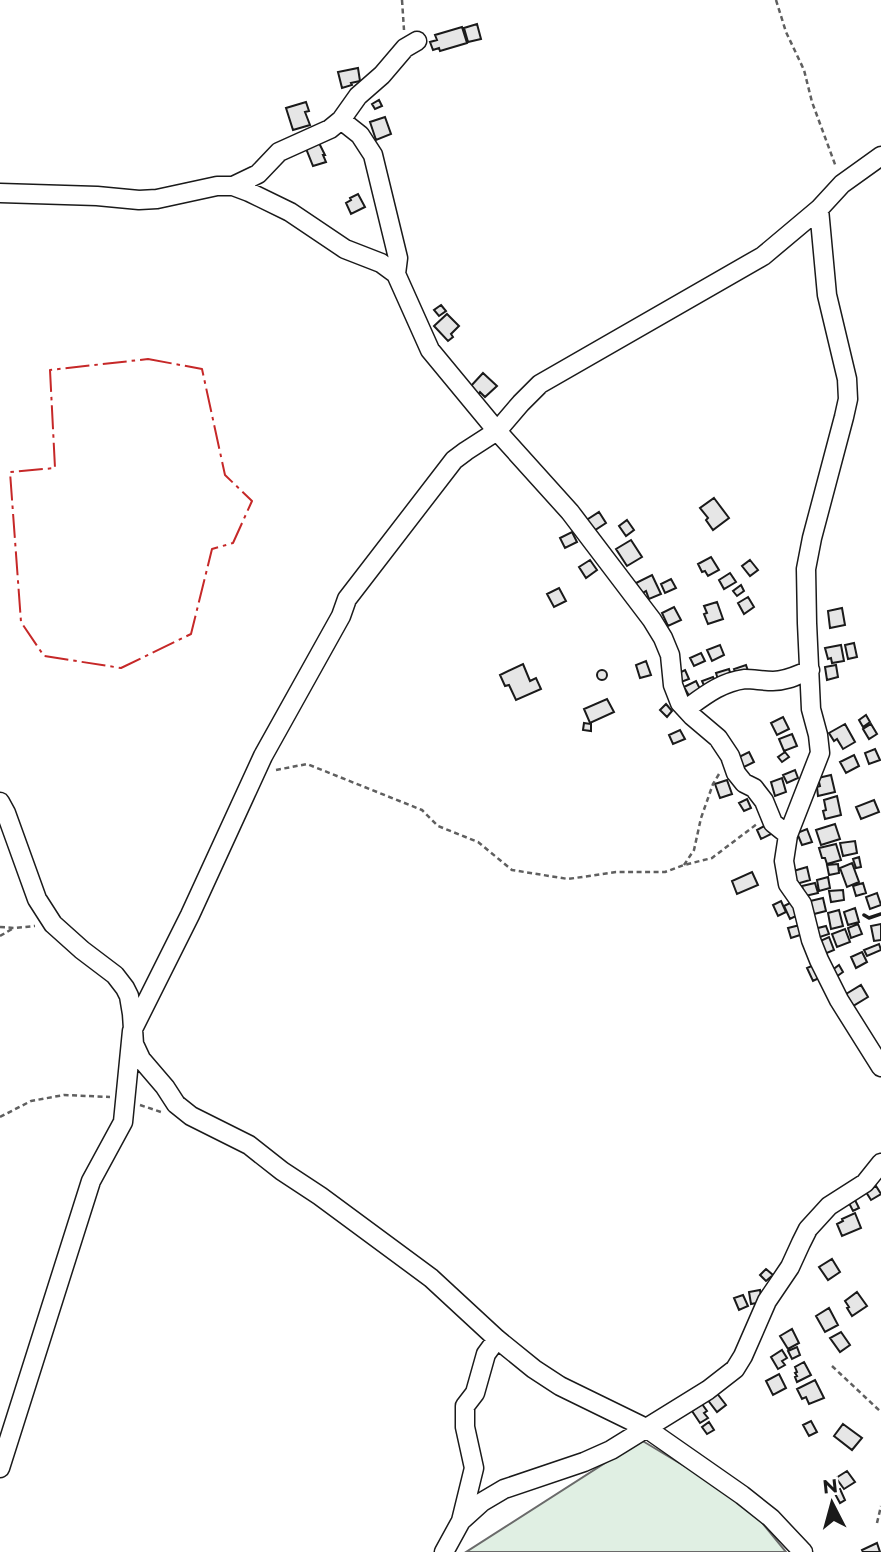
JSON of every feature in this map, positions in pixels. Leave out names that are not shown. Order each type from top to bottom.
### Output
[{"type":"street","points":[[233,186],[258,174],[279,152],[330,130],[341,120],[358,96],[411,44]]},
{"type":"street","points":[[341,120],[360,135],[373,155],[398,258],[396,274]]},
{"type":"street","points":[[803,1552],[756,1506],[646,1428],[560,1386],[534,1369],[496,1339],[431,1278],[320,1196],[249,1145],[191,1116],[176,1104],[141,1059],[132,1031],[190,915],[263,756],[348,599],[454,460],[497,431],[540,384],[763,256],[819,209],[842,184],[881,156]]},
{"type":"street","points":[[0,193],[139,200],[157,199],[217,186],[233,186],[290,212],[345,249],[381,262],[396,274],[430,349],[497,431],[570,512],[652,620],[670,655],[673,685],[680,703],[718,738],[730,756],[736,773],[744,783],[754,788],[764,801],[773,823],[788,835]]},
{"type":"street","points":[[819,209],[827,295],[844,363],[848,399],[806,569],[811,709],[820,753],[788,835],[785,861],[788,884],[802,904],[811,940],[839,1000],[881,1067]]},
{"type":"street","points":[[686,709],[725,684],[744,680],[790,679],[810,670]]},
{"type":"street","points":[[0,802],[37,899],[53,924],[115,975],[129,996],[132,1014],[123,1122],[91,1181],[0,1468]]},
{"type":"street","points":[[461,1521],[482,1502],[504,1489],[611,1450],[708,1390],[735,1369],[760,1313],[790,1268],[808,1229],[829,1206],[865,1183],[881,1163]]},
{"type":"street","points":[[444,1552],[461,1521],[474,1468],[465,1427],[465,1406],[475,1393],[486,1353],[496,1339]]},
{"type":"path","points":[[402,0],[411,44]]},
{"type":"path","points":[[776,0],[786,32],[804,69],[812,102],[842,184]]},
{"type":"path","points":[[684,865],[694,850],[701,818],[713,784],[730,756]]},
{"type":"path","points":[[276,770],[307,764],[422,810],[438,826],[478,842],[512,870],[568,880],[616,872],[665,872],[712,858],[770,815]]},
{"type":"path","points":[[0,927],[53,924]]},
{"type":"path","points":[[0,936],[15,928]]},
{"type":"path","points":[[0,1117],[31,1101],[64,1095],[102,1096],[125,1100],[170,1115],[191,1116]]},
{"type":"path","points":[[832,1366],[881,1412]]},
{"type":"path","points":[[877,1523],[881,1506]]},
{"type":"green space","points":[[641,1440],[746,1503],[786,1552],[466,1552]]},
{"type":"building","points":[[477,24],[481,39],[468,42],[464,28]]},
{"type":"building","points":[[462,27],[467,43],[440,51],[439,48],[433,50],[430,42],[437,40],[435,35]]},
{"type":"building","points":[[358,68],[360,81],[342,88],[338,72]]},
{"type":"building","points":[[379,100],[382,106],[375,109],[372,104]]},
{"type":"building","points":[[306,102],[309,111],[305,112],[310,125],[293,130],[286,108]]},
{"type":"building","points":[[385,117],[391,134],[376,140],[370,122]]},
{"type":"building","points":[[318,141],[326,162],[313,166],[305,146]]},
{"type":"building","points":[[358,194],[365,207],[351,214],[346,203]]},
{"type":"building","points":[[441,305],[446,311],[439,316],[434,310]]},
{"type":"building","points":[[447,314],[459,326],[448,341],[434,326]]},
{"type":"building","points":[[483,373],[497,386],[485,397],[480,392],[478,395],[470,387]]},
{"type":"building","points":[[714,498],[729,518],[713,530],[700,508]]},
{"type":"building","points":[[599,512],[606,523],[592,532],[585,521]]},
{"type":"building","points":[[627,520],[634,530],[626,536],[619,526]]},
{"type":"building","points":[[572,532],[577,542],[565,548],[560,538]]},
{"type":"building","points":[[631,540],[642,557],[627,566],[616,549]]},
{"type":"building","points":[[711,557],[719,570],[708,576],[698,564]]},
{"type":"building","points":[[590,560],[597,570],[586,578],[579,567]]},
{"type":"building","points":[[750,560],[758,570],[750,576],[742,566]]},
{"type":"building","points":[[730,573],[736,582],[724,589],[719,580]]},
{"type":"building","points":[[652,575],[661,594],[649,599],[646,591],[641,594],[636,583]]},
{"type":"building","points":[[671,579],[676,588],[665,593],[661,584]]},
{"type":"building","points":[[741,585],[744,591],[737,596],[733,591]]},
{"type":"building","points":[[559,588],[566,601],[554,607],[547,594]]},
{"type":"building","points":[[748,597],[754,607],[744,614],[738,603]]},
{"type":"building","points":[[717,602],[723,619],[708,624],[704,606]]},
{"type":"building","points":[[674,607],[681,620],[668,626],[662,613]]},
{"type":"building","points":[[842,608],[845,625],[830,628],[828,611]]},
{"type":"building","points":[[854,643],[857,657],[848,659],[845,645]]},
{"type":"building","points":[[720,645],[724,655],[712,661],[707,650]]},
{"type":"building","points":[[841,645],[844,661],[832,663],[825,648]]},
{"type":"building","points":[[701,653],[705,661],[694,666],[690,658]]},
{"type":"building","points":[[646,661],[651,675],[640,678],[636,665]]},
{"type":"building","points":[[523,664],[530,681],[536,678],[541,689],[516,700],[509,685],[505,686],[500,675]]},
{"type":"building","points":[[746,665],[749,674],[738,678],[734,669]]},
{"type":"building","points":[[836,665],[838,677],[827,680],[825,667]]},
{"type":"building","points":[[729,669],[732,679],[719,683],[716,673]]},
{"type":"building","points":[[602,670],[607,675],[602,680],[597,675]]},
{"type":"building","points":[[685,670],[689,679],[681,682],[677,674]]},
{"type":"building","points":[[713,677],[717,685],[706,690],[702,681]]},
{"type":"building","points":[[696,681],[702,693],[691,699],[684,687]]},
{"type":"building","points":[[607,699],[614,712],[590,723],[584,709]]},
{"type":"building","points":[[666,704],[672,711],[667,717],[660,710]]},
{"type":"building","points":[[866,715],[870,722],[863,727],[859,720]]},
{"type":"building","points":[[783,717],[789,729],[777,735],[771,723]]},
{"type":"building","points":[[584,723],[591,724],[591,731],[583,730]]},
{"type":"building","points":[[845,724],[855,742],[843,749],[829,733]]},
{"type":"building","points":[[871,724],[877,734],[869,739],[863,729]]},
{"type":"building","points":[[680,730],[685,739],[673,744],[669,735]]},
{"type":"building","points":[[792,734],[797,746],[784,751],[779,739]]},
{"type":"building","points":[[875,749],[880,760],[869,764],[865,753]]},
{"type":"building","points":[[749,752],[754,762],[742,768],[737,758]]},
{"type":"building","points":[[785,752],[789,757],[782,762],[778,757]]},
{"type":"building","points":[[854,755],[859,766],[846,773],[840,762]]},
{"type":"building","points":[[795,770],[798,778],[787,783],[783,775]]},
{"type":"building","points":[[831,775],[835,792],[818,796],[818,778]]},
{"type":"building","points":[[782,778],[786,792],[775,796],[771,782]]},
{"type":"building","points":[[727,780],[732,794],[720,798],[715,784]]},
{"type":"building","points":[[837,796],[841,815],[825,819],[824,800]]},
{"type":"building","points":[[747,799],[751,808],[744,811],[739,803]]},
{"type":"building","points":[[874,800],[879,812],[861,819],[856,807]]},
{"type":"building","points":[[768,824],[773,833],[761,839],[757,830]]},
{"type":"building","points":[[835,824],[840,839],[821,845],[816,830]]},
{"type":"building","points":[[807,829],[812,842],[802,845],[797,833]]},
{"type":"building","points":[[855,841],[857,853],[843,856],[840,843]]},
{"type":"building","points":[[836,844],[841,860],[827,864],[819,848]]},
{"type":"building","points":[[859,857],[861,867],[856,868],[853,859]]},
{"type":"building","points":[[852,863],[859,882],[847,887],[840,868]]},
{"type":"building","points":[[838,864],[839,873],[829,875],[827,865]]},
{"type":"building","points":[[807,867],[810,880],[793,885],[790,872]]},
{"type":"building","points":[[752,872],[758,885],[737,894],[732,881]]},
{"type":"building","points":[[828,877],[830,888],[819,891],[817,880]]},
{"type":"building","points":[[815,883],[818,893],[805,896],[802,886]]},
{"type":"building","points":[[863,883],[866,893],[856,896],[853,886]]},
{"type":"building","points":[[843,890],[844,900],[831,902],[829,891]]},
{"type":"building","points":[[877,893],[881,905],[870,909],[866,897]]},
{"type":"building","points":[[823,898],[826,911],[810,915],[806,902]]},
{"type":"building","points":[[781,901],[786,912],[778,916],[773,905]]},
{"type":"building","points":[[794,901],[800,914],[790,919],[784,906]]},
{"type":"building","points":[[855,908],[859,922],[848,925],[844,912]]},
{"type":"building","points":[[839,910],[843,926],[831,929],[828,913]]},
{"type":"building","points":[[858,924],[862,934],[851,938],[848,928]]},
{"type":"building","points":[[881,924],[881,940],[874,941],[871,926]]},
{"type":"building","points":[[800,925],[803,934],[791,938],[788,928]]},
{"type":"building","points":[[826,926],[829,934],[817,938],[814,929]]},
{"type":"building","points":[[845,929],[850,942],[837,947],[832,934]]},
{"type":"building","points":[[829,937],[834,950],[822,955],[818,942]]},
{"type":"building","points":[[879,944],[881,950],[867,956],[864,950]]},
{"type":"building","points":[[862,952],[867,962],[856,968],[851,957]]},
{"type":"building","points":[[814,965],[821,977],[813,981],[807,968]]},
{"type":"building","points":[[839,965],[843,972],[836,977],[831,971]]},
{"type":"building","points":[[861,985],[868,997],[853,1006],[846,994]]},
{"type":"building","points":[[876,1186],[881,1194],[871,1200],[866,1192]]},
{"type":"building","points":[[855,1200],[859,1208],[853,1211],[849,1203]]},
{"type":"building","points":[[855,1213],[861,1228],[842,1236],[837,1224]]},
{"type":"building","points":[[832,1259],[840,1272],[828,1280],[819,1267]]},
{"type":"building","points":[[766,1269],[773,1275],[766,1281],[760,1275]]},
{"type":"building","points":[[760,1290],[762,1302],[751,1304],[749,1292]]},
{"type":"building","points":[[857,1292],[867,1306],[852,1316],[845,1301]]},
{"type":"building","points":[[743,1295],[748,1306],[739,1310],[734,1298]]},
{"type":"building","points":[[829,1308],[838,1325],[825,1332],[816,1316]]},
{"type":"building","points":[[792,1329],[799,1343],[788,1349],[780,1336]]},
{"type":"building","points":[[841,1332],[850,1345],[840,1352],[830,1338]]},
{"type":"building","points":[[797,1347],[800,1355],[792,1359],[788,1351]]},
{"type":"building","points":[[782,1350],[787,1358],[782,1361],[785,1365],[778,1369],[771,1357]]},
{"type":"building","points":[[804,1362],[811,1375],[797,1382],[795,1367]]},
{"type":"building","points":[[779,1374],[786,1388],[773,1395],[766,1381]]},
{"type":"building","points":[[815,1380],[824,1398],[809,1404],[806,1397],[802,1399],[797,1389]]},
{"type":"building","points":[[716,1392],[726,1405],[717,1412],[707,1399]]},
{"type":"building","points":[[702,1404],[708,1418],[700,1423],[692,1411]]},
{"type":"building","points":[[811,1421],[817,1432],[809,1436],[803,1425]]},
{"type":"building","points":[[709,1422],[714,1430],[707,1434],[702,1427]]},
{"type":"building","points":[[843,1424],[862,1438],[852,1450],[834,1436]]},
{"type":"building","points":[[847,1471],[855,1482],[844,1489],[836,1478]]},
{"type":"building","points":[[840,1489],[845,1500],[840,1503],[834,1492]]},
{"type":"building","points":[[877,1543],[880,1552],[863,1552],[862,1550]]},
{"type":"wall","points":[[864,915],[869,918],[881,914]]},
{"type":"power","points":[[148,359],[202,369],[225,475],[252,501],[233,543],[212,549],[191,634],[121,668],[44,656],[21,622],[10,472],[55,468],[50,370],[148,359]]}]
